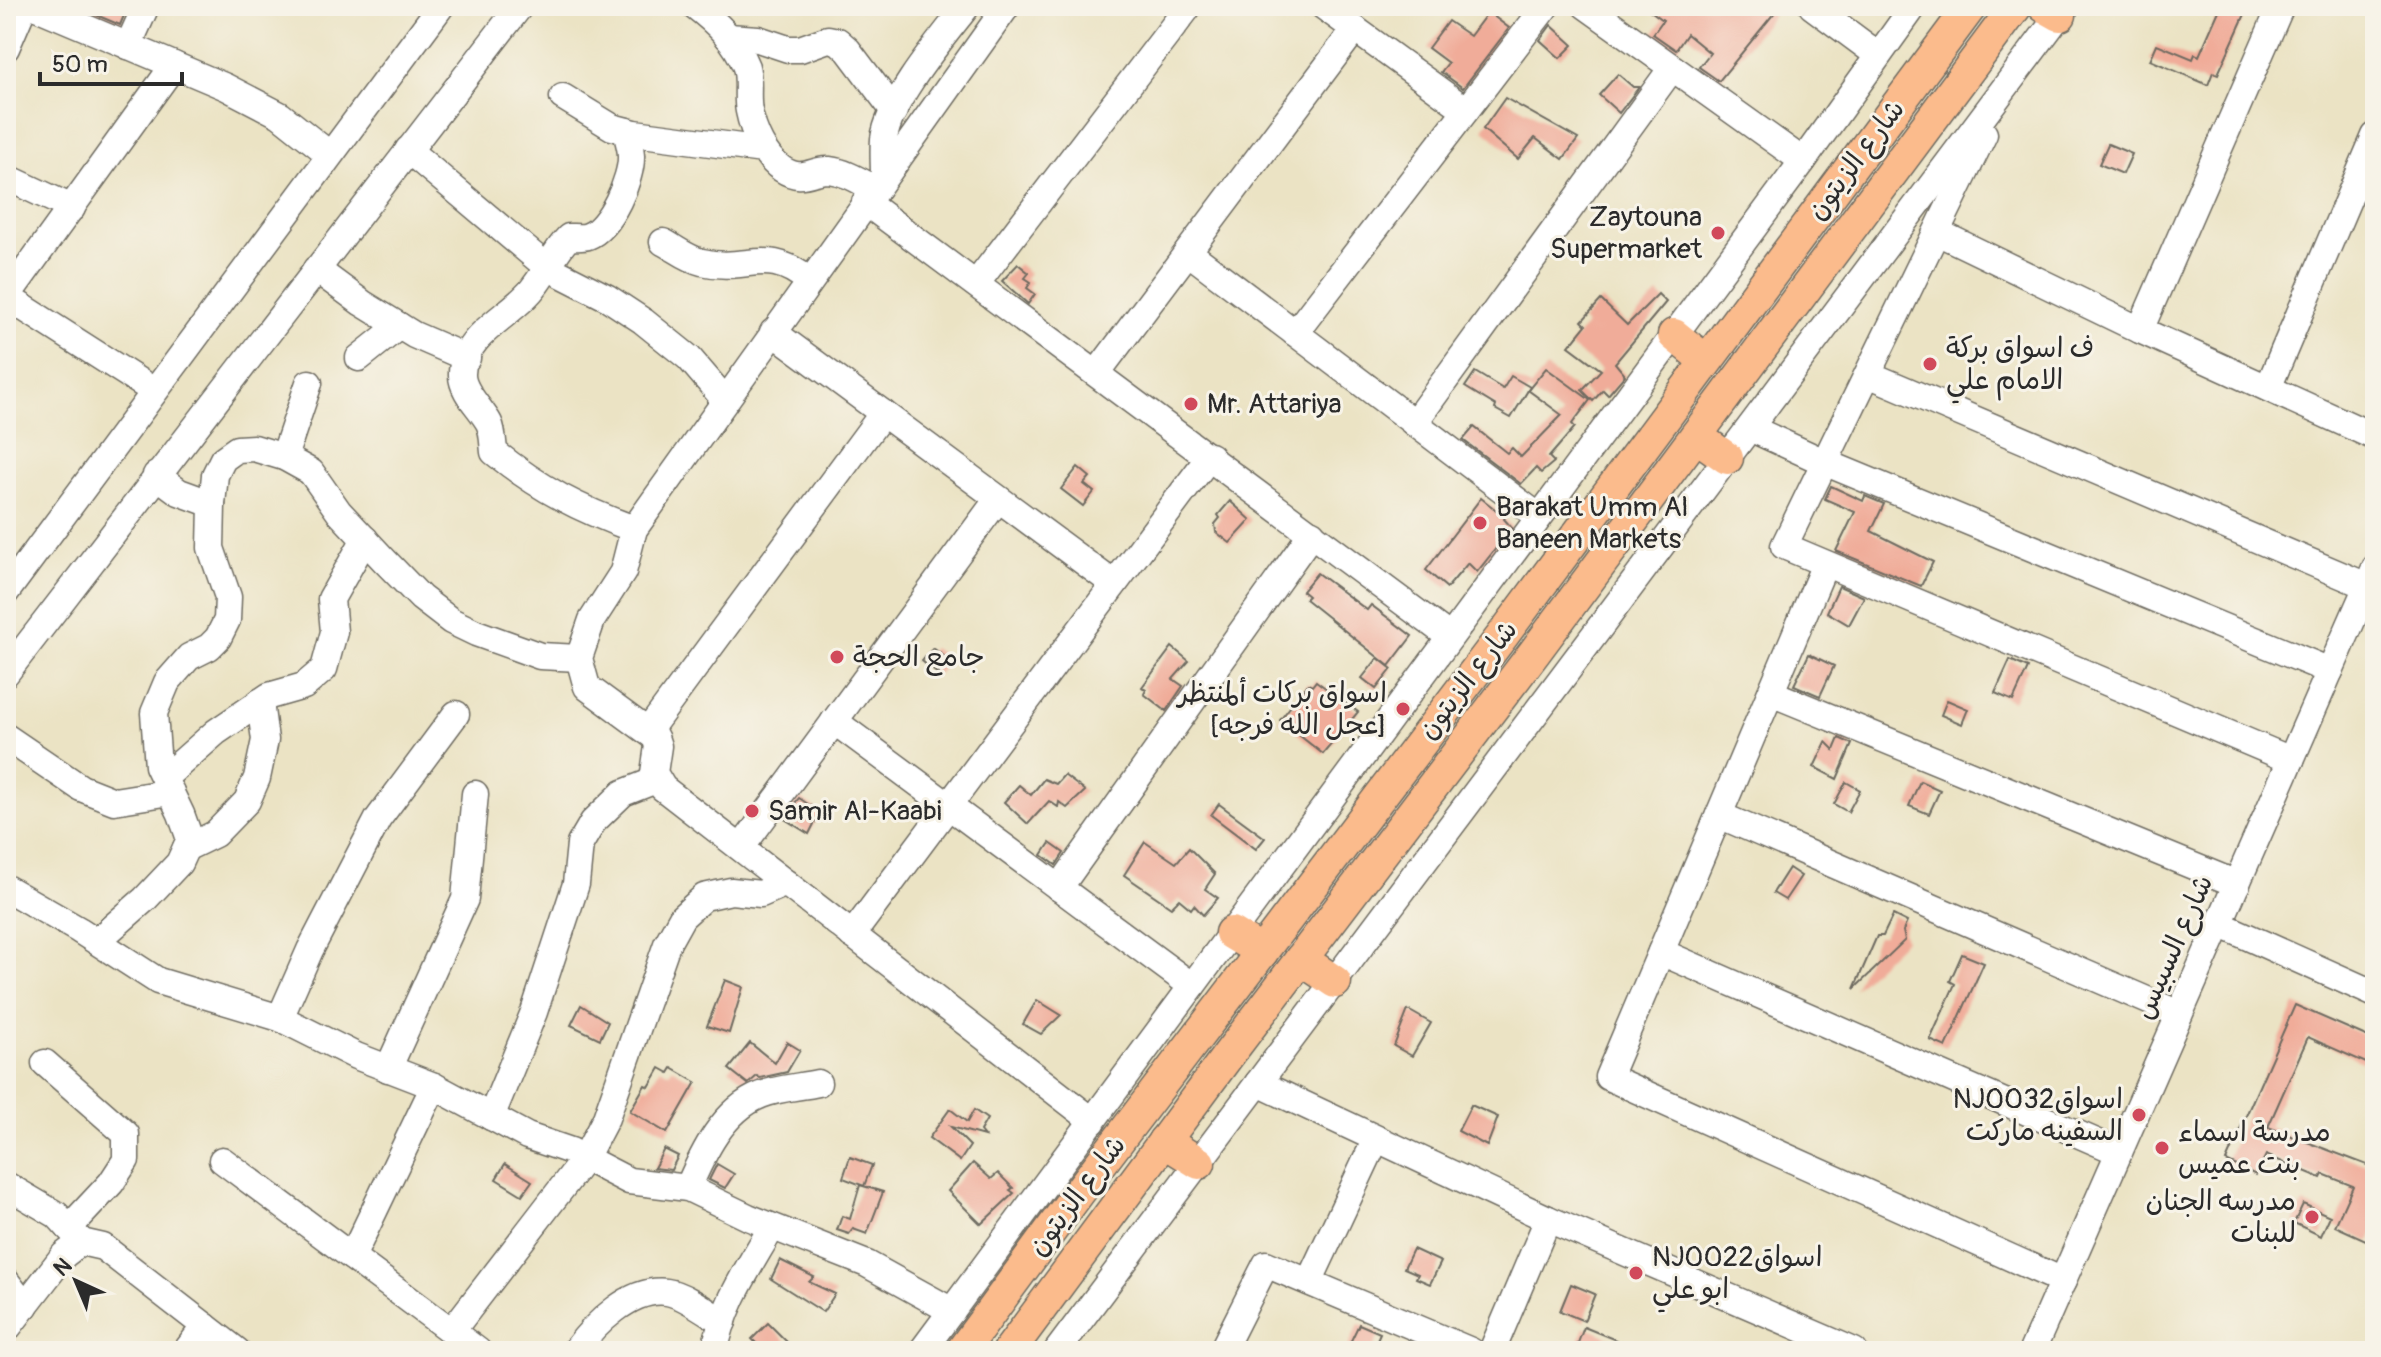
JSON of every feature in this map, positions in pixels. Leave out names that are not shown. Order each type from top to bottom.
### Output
[{"type":"main road","name":"شارع الزيتون","points":[[962,1351],[1503,635],[1971,6]]},
{"type":"main road","name":"شارع الزيتون","points":[[1009,1351],[2016,6]]},
{"type":"main road","points":[[1674,335],[1706,361]]},
{"type":"main road","points":[[1696,436],[1727,458]]},
{"type":"main road","points":[[1503,635],[1506,650],[1512,655],[1527,657],[1534,653]]},
{"type":"main road","points":[[1453,698],[1473,702],[1482,720]]},
{"type":"main road","points":[[1231,933],[1262,952]]},
{"type":"main road","points":[[1301,959],[1335,982]]},
{"type":"main road","points":[[1164,1141],[1199,1163]]},
{"type":"street","points":[[6,48],[24,6]]},
{"type":"street","points":[[34,6],[226,87],[280,115],[329,154]]},
{"type":"street","points":[[128,46],[146,6]]},
{"type":"street","points":[[6,592],[440,6]]},
{"type":"street","points":[[6,673],[520,6]]},
{"type":"street","points":[[695,6],[716,22],[747,70],[749,111],[763,150],[782,169],[795,175],[812,175],[825,170],[844,173],[875,189],[976,284],[1450,637]]},
{"type":"street","points":[[1007,6],[634,529],[623,572],[592,620],[579,658],[587,687],[655,737],[658,746],[654,773],[656,780],[1093,1121]]},
{"type":"street","points":[[976,284],[1189,6]]},
{"type":"street","points":[[1323,6],[1466,110]]},
{"type":"street","points":[[1295,333],[1546,6]]},
{"type":"street","points":[[1586,6],[1803,161]]},
{"type":"street","points":[[1812,6],[1878,55]]},
{"type":"street","points":[[922,1351],[1803,161],[1914,6]]},
{"type":"street","points":[[2140,330],[2281,6]]},
{"type":"street","points":[[875,189],[884,136],[894,111],[959,9]]},
{"type":"street","points":[[1057,1351],[2011,79],[2057,9]]},
{"type":"street","points":[[1097,373],[1355,29]]},
{"type":"street","points":[[728,37],[758,39],[788,49],[800,49],[828,39],[838,41],[894,111]]},
{"type":"street","points":[[154,391],[6,298],[174,65]]},
{"type":"street","points":[[1414,423],[1672,68]]},
{"type":"street","points":[[2011,79],[1784,546],[2291,760]]},
{"type":"street","points":[[563,97],[612,127],[626,131],[763,150]]},
{"type":"street","points":[[626,131],[632,157],[623,187],[602,227],[587,237],[569,237],[558,247],[533,290],[470,347],[462,375],[470,394],[491,425],[494,452],[556,497],[634,529]]},
{"type":"street","points":[[2268,388],[2375,136]]},
{"type":"street","points":[[408,150],[547,267],[608,298],[643,321],[689,358],[725,400]]},
{"type":"street","points":[[6,177],[72,208]]},
{"type":"street","points":[[1937,232],[2140,330],[2375,437]]},
{"type":"street","points":[[663,242],[699,262],[725,265],[776,261],[796,269],[809,281]]},
{"type":"street","points":[[1188,252],[1539,517]]},
{"type":"street","points":[[316,269],[399,326],[467,358]]},
{"type":"street","points":[[359,358],[399,326]]},
{"type":"street","points":[[773,332],[1114,584]]},
{"type":"street","points":[[1868,374],[2371,577]]},
{"type":"street","points":[[284,457],[309,383]]},
{"type":"street","points":[[648,731],[883,413]]},
{"type":"street","points":[[1750,428],[1824,462],[2330,671]]},
{"type":"street","points":[[97,941],[171,872],[179,863],[190,839],[158,766],[154,713],[167,682],[189,657],[209,647],[218,638],[227,620],[228,597],[211,548],[212,504],[215,475],[223,459],[237,449],[254,448],[284,457],[311,472],[339,512],[421,598],[451,621],[540,656],[579,658]]},
{"type":"street","points":[[852,935],[1210,456]]},
{"type":"street","points":[[156,475],[179,492],[212,504]]},
{"type":"street","points":[[741,848],[998,499]]},
{"type":"street","points":[[1059,888],[1312,533]]},
{"type":"street","points":[[6,737],[81,788],[114,801],[168,785],[216,732],[269,696],[304,686],[324,669],[334,632],[331,599],[365,539]]},
{"type":"street","points":[[1825,564],[1608,1077],[2063,1281]]},
{"type":"street","name":"شارع السبيس","points":[[2032,1351],[2371,577]]},
{"type":"street","points":[[1771,693],[2237,884]]},
{"type":"street","points":[[186,848],[215,834],[247,801],[257,778],[265,740],[260,702]]},
{"type":"street","points":[[280,1018],[310,950],[378,819],[456,714]]},
{"type":"street","points":[[834,721],[1192,986]]},
{"type":"street","points":[[491,1117],[534,1012],[572,898],[580,844],[593,822],[623,793],[656,780]]},
{"type":"street","points":[[388,1069],[465,899],[475,794]]},
{"type":"street","points":[[1719,815],[2179,1014]]},
{"type":"street","points":[[451,1332],[585,1158],[606,1118],[667,944],[682,917],[704,897],[731,891],[761,894],[786,883]]},
{"type":"street","points":[[6,888],[158,981],[280,1018],[356,1056],[434,1086],[527,1136],[585,1158],[629,1181],[688,1188],[772,1227],[867,1264],[952,1311]]},
{"type":"street","points":[[2219,924],[2375,994]]},
{"type":"street","points":[[1661,952],[2119,1152]]},
{"type":"street","points":[[6,1330],[64,1255],[126,1160],[126,1134],[45,1063]]},
{"type":"street","points":[[688,1188],[703,1152],[730,1117],[760,1095],[818,1083]]},
{"type":"street","points":[[1258,1083],[1548,1219],[1854,1351]]},
{"type":"street","points":[[352,1257],[434,1086]]},
{"type":"street","points":[[1309,1282],[1376,1139]]},
{"type":"street","points":[[222,1160],[478,1351]]},
{"type":"street","points":[[6,1185],[57,1215],[75,1235],[103,1247],[237,1351]]},
{"type":"street","points":[[1492,1351],[1548,1219]]},
{"type":"street","points":[[715,1351],[731,1300],[772,1227]]},
{"type":"street","points":[[1222,1351],[1266,1264],[1471,1351]]},
{"type":"street","points":[[6,1281],[25,1306]]},
{"type":"street","points":[[575,1351],[609,1314],[647,1292],[670,1292],[723,1322]]},
{"type":"street","points":[[186,1351],[205,1326]]},
{"type":"building","points":[[75,6],[128,6],[120,25]]},
{"type":"building","points":[[1644,6],[1780,6],[1719,81],[1699,67],[1710,53],[1687,34],[1676,50],[1653,34],[1663,20]]},
{"type":"building","points":[[2221,6],[2232,6],[2246,12],[2218,74],[2213,72],[2208,85],[2150,60],[2157,44],[2193,59],[2195,54],[2199,56]]},
{"type":"building","points":[[1488,12],[1509,28],[1463,88],[1441,72],[1448,63],[1428,48],[1448,21],[1470,36]]},
{"type":"building","points":[[1551,25],[1573,45],[1560,58],[1540,40]]},
{"type":"building","points":[[1618,74],[1633,87],[1639,87],[1619,113],[1599,95]]},
{"type":"building","points":[[1505,98],[1578,139],[1563,159],[1535,138],[1518,159],[1483,129]]},
{"type":"building","points":[[2108,144],[2132,154],[2123,174],[2099,164]]},
{"type":"building","points":[[1018,264],[1029,273],[1025,278],[1031,282],[1027,288],[1035,294],[1028,304],[1002,281]]},
{"type":"building","points":[[1658,294],[1666,302],[1615,363],[1625,375],[1608,395],[1603,390],[1593,401],[1582,390],[1601,370],[1569,346],[1586,325],[1582,321],[1601,300],[1627,325]]},
{"type":"building","points":[[1546,368],[1590,400],[1572,424],[1575,427],[1549,457],[1554,462],[1541,473],[1536,468],[1521,484],[1463,440],[1474,427],[1507,453],[1512,448],[1521,457],[1562,415],[1528,390]]},
{"type":"building","points":[[1475,372],[1503,389],[1511,376],[1530,387],[1511,418],[1465,387]]},
{"type":"building","points":[[1078,467],[1090,477],[1084,484],[1094,492],[1083,506],[1061,489]]},
{"type":"building","points":[[1831,486],[1863,501],[1865,496],[1884,504],[1871,531],[1933,562],[1921,586],[1836,551],[1855,512],[1825,499]]},
{"type":"building","points":[[1481,498],[1505,517],[1512,528],[1477,572],[1468,563],[1447,588],[1426,570]]},
{"type":"building","points":[[1230,501],[1251,520],[1230,543],[1216,532],[1215,524],[1220,518],[1218,515]]},
{"type":"building","points":[[1317,573],[1367,610],[1371,605],[1412,636],[1389,666],[1305,599],[1308,596],[1302,591]]},
{"type":"building","points":[[1839,586],[1864,597],[1849,625],[1827,612]]},
{"type":"building","points":[[1172,647],[1189,661],[1173,679],[1183,686],[1166,711],[1144,694],[1146,690],[1142,687]]},
{"type":"building","points":[[933,648],[949,660],[938,674],[922,661]]},
{"type":"building","points":[[1809,654],[1834,666],[1820,696],[1794,685]]},
{"type":"building","points":[[1378,658],[1392,669],[1376,689],[1362,678]]},
{"type":"building","points":[[2010,660],[2028,668],[2013,701],[1995,693]]},
{"type":"building","points":[[1316,681],[1358,712],[1323,754],[1280,720],[1308,684],[1312,686]]},
{"type":"building","points":[[1947,700],[1968,709],[1962,724],[1941,715]]},
{"type":"building","points":[[1839,738],[1852,744],[1837,779],[1814,767],[1826,742],[1834,750]]},
{"type":"building","points":[[1064,775],[1085,791],[1067,808],[1059,802],[1058,807],[1049,801],[1028,824],[1004,802],[1019,785],[1031,795],[1044,779],[1056,784]]},
{"type":"building","points":[[1920,781],[1940,790],[1929,814],[1909,806]]},
{"type":"building","points":[[1846,782],[1860,790],[1848,812],[1834,804]]},
{"type":"building","points":[[799,798],[820,812],[809,834],[783,818]]},
{"type":"building","points":[[1219,804],[1265,838],[1256,849],[1211,815]]},
{"type":"building","points":[[1145,842],[1176,863],[1189,848],[1215,874],[1205,889],[1218,898],[1203,915],[1194,905],[1191,909],[1179,899],[1171,907],[1124,875]]},
{"type":"building","points":[[1050,843],[1064,853],[1056,865],[1042,855]]},
{"type":"building","points":[[1789,868],[1801,876],[1785,900],[1773,893]]},
{"type":"building","points":[[1893,915],[1907,922],[1903,931],[1905,940],[1854,989],[1877,936],[1883,936]]},
{"type":"building","points":[[1962,954],[1984,963],[1946,1047],[1930,1040],[1955,984],[1950,981]]},
{"type":"building","points":[[725,980],[743,987],[729,1033],[707,1026]]},
{"type":"building","points":[[1037,1000],[1061,1015],[1041,1034],[1023,1024]]},
{"type":"building","points":[[581,1005],[608,1022],[600,1039],[571,1025]]},
{"type":"building","points":[[2295,1005],[2375,1040],[2375,1067],[2308,1037],[2268,1127],[2375,1168],[2375,1230],[2370,1242],[2335,1226],[2353,1186],[2323,1174],[2321,1178],[2266,1155],[2256,1175],[2226,1161]]},
{"type":"building","points":[[1408,1010],[1431,1023],[1412,1056],[1394,1046]]},
{"type":"building","points":[[787,1042],[800,1050],[787,1072],[757,1076],[748,1084],[729,1069],[750,1043],[775,1063]]},
{"type":"building","points":[[660,1068],[669,1073],[672,1068],[696,1082],[667,1133],[630,1111],[645,1085],[649,1087]]},
{"type":"building","points":[[1471,1105],[1498,1117],[1487,1146],[1458,1131]]},
{"type":"building","points":[[950,1109],[967,1122],[974,1110],[987,1119],[980,1131],[984,1136],[951,1127],[970,1146],[960,1161],[929,1138]]},
{"type":"building","points":[[664,1149],[678,1156],[671,1170],[654,1168]]},
{"type":"building","points":[[850,1157],[872,1165],[864,1186],[843,1178]]},
{"type":"building","points":[[973,1163],[991,1179],[998,1173],[1014,1193],[981,1224],[948,1191]]},
{"type":"building","points":[[505,1164],[532,1181],[522,1195],[496,1179]]},
{"type":"building","points":[[717,1164],[734,1174],[725,1188],[709,1180]]},
{"type":"building","points":[[860,1185],[883,1192],[867,1234],[853,1229],[849,1234],[837,1230],[842,1216],[850,1219]]},
{"type":"building","points":[[2303,1204],[2330,1216],[2321,1236],[2294,1223]]},
{"type":"building","points":[[1413,1249],[1441,1262],[1430,1284],[1404,1268]]},
{"type":"building","points":[[780,1260],[814,1277],[809,1282],[835,1294],[823,1312],[771,1279]]},
{"type":"building","points":[[1571,1284],[1595,1294],[1584,1321],[1560,1311]]},
{"type":"building","points":[[768,1323],[796,1351],[764,1351],[752,1339]]},
{"type":"building","points":[[1359,1324],[1380,1333],[1372,1351],[1346,1351]]},
{"type":"building","points":[[1584,1327],[1616,1340],[1611,1351],[1575,1351]]},
{"type":"place","name":"Zaytouna Supermarket","points":[[1718,233]]},
{"type":"place","name":"ف اسواق بركة الامام علي","points":[[1930,364]]},
{"type":"place","name":"Mr. Attariya","points":[[1191,404]]},
{"type":"place","name":"Barakat Umm Al Baneen Markets","points":[[1480,523]]},
{"type":"place","name":"جامع الحجة","points":[[837,657]]},
{"type":"place","name":"اسواق بركات ألمنتظر [عجل الله فرجه]","points":[[1403,709]]},
{"type":"place","name":"Samir Al-Kaabi","points":[[752,811]]},
{"type":"place","name":"NJ0032اسواق السفينه ماركت","points":[[2139,1115]]},
{"type":"place","name":"مدرسة اسماء بنت عميس","points":[[2162,1148]]},
{"type":"place","name":"مدرسه الجنان للبنات","points":[[2312,1217]]},
{"type":"place","name":"NJ0022اسواق ابو علي","points":[[1636,1273]]}]
